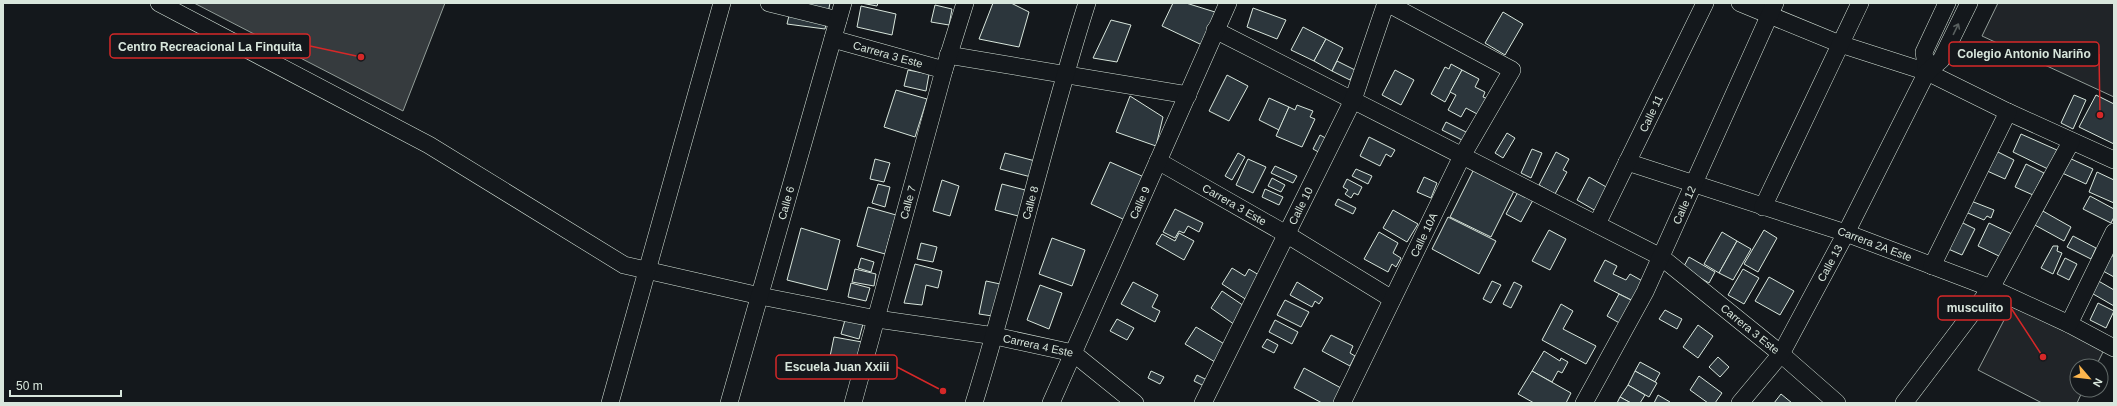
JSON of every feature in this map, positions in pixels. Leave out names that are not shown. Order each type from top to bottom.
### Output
[{"type":"street","name":"Carrera 4 Este","points":[[159,3],[429,145],[618,262],[647,271],[760,296],[877,319],[995,336],[1073,353],[1135,403]]},
{"type":"street","points":[[610,403],[722,3]]},
{"type":"street","points":[[769,3],[838,20]]},
{"type":"street","name":"Calle 6","points":[[730,403],[843,3]]},
{"type":"street","name":"Calle 7","points":[[853,403],[946,62],[965,3]]},
{"type":"street","name":"Calle 8","points":[[974,403],[995,336],[1064,75],[1087,3]]},
{"type":"street","name":"Calle 9","points":[[1051,403],[1228,3]]},
{"type":"street","name":"Calle 10A","points":[[1342,403],[1462,156],[1512,70],[1387,3]]},
{"type":"street","name":"Calle 10","points":[[1203,403],[1353,100],[1387,3]]},
{"type":"street","name":"Calle 11","points":[[1597,224],[1705,3]]},
{"type":"street","points":[[1740,3],[1772,9],[1840,44],[1927,72],[2071,142],[2114,160]]},
{"type":"street","points":[[1763,207],[1860,3]]},
{"type":"street","points":[[1927,72],[1924,52],[1947,3]]},
{"type":"street","name":"Calle 13","points":[[1740,403],[1781,354],[1846,233],[1927,72],[1941,60],[1969,3]]},
{"type":"street","name":"Calle 12","points":[[1584,403],[1645,292],[1772,9]]},
{"type":"street","name":"Carrera 3 Este","points":[[1215,30],[1661,257],[1781,354],[1836,403]]},
{"type":"street","name":"Carrera 3 Este","points":[[833,39],[946,62],[1064,75],[1188,95]]},
{"type":"street","points":[[1932,266],[2008,112]]},
{"type":"street","points":[[1904,403],[1991,288],[2071,142]]},
{"type":"street","name":"Carrera 3 Este","points":[[1158,161],[1286,234],[1392,299]]},
{"type":"street","name":"Carrera 2A Este","points":[[1627,162],[1846,233],[1991,288],[2069,324],[2114,348]]},
{"type":"street","points":[[2069,324],[2114,232]]},
{"type":"shaded area","points":[[194,3],[445,3],[403,111]]},
{"type":"shaded area","points":[[1998,3],[2114,3],[2114,97],[1982,36]]},
{"type":"shaded area","points":[[2014,301],[2105,348],[2100,358],[2069,358],[2069,398],[2079,398],[2077,403],[2042,403],[1978,370]]},
{"type":"building","points":[[792,3],[830,3],[825,29],[787,24]]},
{"type":"building","points":[[861,3],[878,3],[877,6]]},
{"type":"building","points":[[993,3],[1011,3],[1029,12],[1019,47],[979,39]]},
{"type":"building","points":[[1173,3],[1186,3],[1215,12],[1202,45],[1162,26]]},
{"type":"building","points":[[935,5],[952,9],[949,25],[931,22]]},
{"type":"building","points":[[861,6],[896,14],[892,35],[857,27]]},
{"type":"building","points":[[1253,8],[1286,20],[1277,39],[1247,27]]},
{"type":"building","points":[[1503,12],[1523,24],[1505,55],[1485,43]]},
{"type":"building","points":[[1111,20],[1131,25],[1117,62],[1093,58]]},
{"type":"building","points":[[1303,27],[1326,39],[1314,61],[1291,50]]},
{"type":"building","points":[[1326,39],[1343,48],[1332,71],[1314,61]]},
{"type":"building","points":[[1337,61],[1355,70],[1350,80],[1332,71]]},
{"type":"building","points":[[1451,64],[1462,70],[1445,102],[1431,94],[1445,67],[1449,69]]},
{"type":"building","points":[[908,70],[929,74],[926,91],[904,86]]},
{"type":"building","points":[[1395,70],[1414,80],[1401,105],[1382,95]]},
{"type":"building","points":[[1462,70],[1479,79],[1475,87],[1485,92],[1483,97],[1488,99],[1479,115],[1466,108],[1461,117],[1448,110],[1456,95],[1450,92]]},
{"type":"building","points":[[1227,75],[1248,86],[1229,121],[1209,111]]},
{"type":"building","points":[[896,90],[927,99],[915,137],[884,127]]},
{"type":"building","points":[[2074,95],[2086,100],[2073,129],[2061,123]]},
{"type":"building","points":[[2096,95],[2114,104],[2114,144],[2079,127]]},
{"type":"building","points":[[1130,96],[1163,117],[1156,146],[1116,132]]},
{"type":"building","points":[[1269,98],[1289,107],[1279,130],[1259,120]]},
{"type":"building","points":[[1297,105],[1313,111],[1310,117],[1315,119],[1302,147],[1276,136],[1289,107],[1295,110]]},
{"type":"building","points":[[1446,122],[1472,135],[1468,143],[1442,130]]},
{"type":"building","points":[[1507,133],[1515,138],[1503,158],[1495,153]]},
{"type":"building","points":[[2021,134],[2057,150],[2048,169],[2013,152]]},
{"type":"building","points":[[1320,135],[1331,141],[1324,155],[1313,149]]},
{"type":"building","points":[[1369,137],[1395,150],[1391,157],[1386,154],[1380,166],[1360,156]]},
{"type":"building","points":[[1532,149],[1542,153],[1531,178],[1521,173]]},
{"type":"building","points":[[1994,150],[2014,160],[2005,179],[1985,170]]},
{"type":"building","points":[[1556,152],[1569,159],[1563,170],[1567,172],[1555,194],[1539,185]]},
{"type":"building","points":[[1005,153],[1039,162],[1035,178],[1000,169]]},
{"type":"building","points":[[1238,153],[1245,157],[1232,180],[1225,176]]},
{"type":"building","points":[[2067,157],[2093,169],[2086,184],[2060,172]]},
{"type":"building","points":[[875,159],[890,163],[884,182],[870,179]]},
{"type":"building","points":[[1248,159],[1266,167],[1253,193],[1236,185]]},
{"type":"building","points":[[1110,162],[1144,177],[1125,220],[1091,204]]},
{"type":"building","points":[[2026,164],[2044,173],[2033,195],[2015,187]]},
{"type":"building","points":[[1476,165],[1517,185],[1491,237],[1450,217]]},
{"type":"building","points":[[1275,166],[1297,176],[1293,183],[1271,173]]},
{"type":"building","points":[[1356,169],[1372,176],[1368,184],[1352,176]]},
{"type":"building","points":[[2097,172],[2114,180],[2114,203],[2089,192]]},
{"type":"building","points":[[1424,177],[1437,183],[1431,198],[1417,192]]},
{"type":"building","points":[[1589,177],[1608,188],[1596,211],[1577,200]]},
{"type":"building","points":[[1272,178],[1285,185],[1281,192],[1268,186]]},
{"type":"building","points":[[1347,179],[1362,187],[1358,195],[1354,193],[1351,198],[1345,194],[1348,190],[1343,187]]},
{"type":"building","points":[[942,180],[959,186],[950,216],[933,211]]},
{"type":"building","points":[[878,184],[890,187],[885,207],[872,203]]},
{"type":"building","points":[[1002,184],[1029,191],[1022,217],[995,210]]},
{"type":"building","points":[[1265,189],[1283,197],[1279,205],[1262,197]]},
{"type":"building","points":[[1518,192],[1533,200],[1521,222],[1506,214]]},
{"type":"building","points":[[2090,196],[2114,209],[2114,217],[2111,223],[2083,209]]},
{"type":"building","points":[[1338,199],[1356,208],[1353,214],[1335,205]]},
{"type":"building","points":[[1966,199],[1994,210],[1991,218],[1987,216],[1984,220],[1961,210]]},
{"type":"building","points":[[868,207],[896,215],[885,254],[857,246]]},
{"type":"building","points":[[1175,209],[1203,223],[1199,232],[1188,226],[1184,233],[1179,231],[1175,238],[1163,232]]},
{"type":"building","points":[[1393,210],[1418,224],[1407,242],[1383,228]]},
{"type":"building","points":[[2041,210],[2071,227],[2064,241],[2033,224]]},
{"type":"building","points":[[1448,217],[1496,241],[1479,274],[1432,249]]},
{"type":"building","points":[[1959,221],[1975,229],[1962,255],[1946,248]]},
{"type":"building","points":[[1989,223],[2012,234],[2001,257],[1978,246]]},
{"type":"building","points":[[801,228],[840,240],[827,290],[787,280]]},
{"type":"building","points":[[1549,230],[1566,239],[1550,270],[1532,261]]},
{"type":"building","points":[[1764,230],[1777,238],[1758,272],[1744,264]]},
{"type":"building","points":[[1379,232],[1398,243],[1393,253],[1401,258],[1396,267],[1392,264],[1388,272],[1364,259]]},
{"type":"building","points":[[1722,232],[1737,241],[1719,273],[1704,264]]},
{"type":"building","points":[[1179,233],[1194,241],[1184,260],[1156,244],[1162,234],[1175,241]]},
{"type":"building","points":[[2073,236],[2096,248],[2091,259],[2067,247]]},
{"type":"building","points":[[1052,238],[1085,250],[1072,286],[1039,274]]},
{"type":"building","points":[[1737,241],[1751,249],[1733,280],[1719,273]]},
{"type":"building","points":[[921,243],[937,247],[933,262],[917,259]]},
{"type":"building","points":[[2053,246],[2058,246],[2057,251],[2062,253],[2053,274],[2041,268]]},
{"type":"building","points":[[2111,255],[2114,257],[2114,277],[2103,271]]},
{"type":"building","points":[[1689,257],[1715,272],[1709,283],[1683,268]]},
{"type":"building","points":[[861,258],[874,262],[871,272],[858,268]]},
{"type":"building","points":[[2065,258],[2077,264],[2069,280],[2057,274]]},
{"type":"building","points":[[1605,260],[1617,266],[1613,274],[1626,280],[1630,274],[1646,283],[1635,302],[1594,281]]},
{"type":"building","points":[[915,264],[942,271],[938,288],[926,285],[922,305],[904,303]]},
{"type":"building","points":[[1232,268],[1245,276],[1249,269],[1259,275],[1250,302],[1222,284]]},
{"type":"building","points":[[855,269],[876,274],[874,286],[852,282]]},
{"type":"building","points":[[1743,269],[1759,278],[1744,304],[1728,295]]},
{"type":"building","points":[[1769,277],[1794,291],[1780,315],[1755,301]]},
{"type":"building","points":[[2095,279],[2114,290],[2114,306],[2088,291]]},
{"type":"building","points":[[986,281],[1005,285],[999,317],[979,314]]},
{"type":"building","points":[[1492,281],[1501,285],[1491,303],[1483,299]]},
{"type":"building","points":[[1133,282],[1158,295],[1152,307],[1160,311],[1155,322],[1121,304]]},
{"type":"building","points":[[1297,282],[1323,298],[1319,304],[1315,301],[1312,307],[1290,295]]},
{"type":"building","points":[[1514,282],[1522,286],[1511,308],[1503,304]]},
{"type":"building","points":[[851,283],[870,288],[866,301],[848,297]]},
{"type":"building","points":[[1040,285],[1062,293],[1049,329],[1027,320]]},
{"type":"building","points":[[1222,291],[1247,308],[1235,325],[1211,308]]},
{"type":"building","points":[[1619,294],[1635,302],[1623,325],[1607,316]]},
{"type":"building","points":[[1285,300],[1309,312],[1301,327],[1277,315]]},
{"type":"building","points":[[2098,303],[2114,311],[2106,328],[2090,320]]},
{"type":"building","points":[[1561,304],[1573,311],[1563,329],[1596,346],[1586,364],[1542,340]]},
{"type":"building","points":[[1665,310],[1682,319],[1677,329],[1659,319]]},
{"type":"building","points":[[1117,319],[1134,328],[1127,340],[1110,331]]},
{"type":"building","points":[[845,320],[863,324],[859,339],[841,334]]},
{"type":"building","points":[[1275,320],[1298,332],[1292,344],[1269,332]]},
{"type":"building","points":[[1698,325],[1713,336],[1698,358],[1683,347]]},
{"type":"building","points":[[1196,327],[1226,345],[1215,362],[1185,344]]},
{"type":"building","points":[[1331,335],[1353,346],[1350,353],[1355,356],[1350,366],[1322,351]]},
{"type":"building","points":[[834,337],[862,342],[854,379],[826,376]]},
{"type":"building","points":[[1267,339],[1278,345],[1274,353],[1262,347]]},
{"type":"building","points":[[1544,351],[1560,361],[1561,358],[1568,362],[1562,373],[1558,371],[1552,382],[1532,371]]},
{"type":"building","points":[[1718,357],[1729,367],[1720,377],[1709,367]]},
{"type":"building","points":[[1640,362],[1660,373],[1655,382],[1635,371]]},
{"type":"building","points":[[1304,368],[1341,388],[1333,403],[1322,403],[1294,388]]},
{"type":"building","points":[[1151,371],[1164,377],[1160,384],[1148,378]]},
{"type":"building","points":[[1532,371],[1571,393],[1566,403],[1534,403],[1518,394]]},
{"type":"building","points":[[1635,371],[1657,383],[1649,397],[1628,385]]},
{"type":"building","points":[[1197,375],[1209,381],[1206,387],[1194,381]]},
{"type":"building","points":[[1699,376],[1722,393],[1715,403],[1708,403],[1690,390]]},
{"type":"building","points":[[1628,385],[1645,395],[1640,403],[1631,403],[1620,397]]},
{"type":"building","points":[[1781,394],[1792,403],[1774,403]]},
{"type":"building","points":[[1658,395],[1670,402],[1670,403],[1654,403]]},
{"type":"building","points":[[1620,397],[1631,403],[1617,403]]},
{"type":"place","name":"Centro Recreacional La Finquita","points":[[361,57]]},
{"type":"place","name":"Colegio Antonio Nariño","points":[[2100,115]]},
{"type":"place","name":"musculito","points":[[2043,357]]},
{"type":"place","name":"Escuela Juan Xxiii","points":[[943,391]]}]
